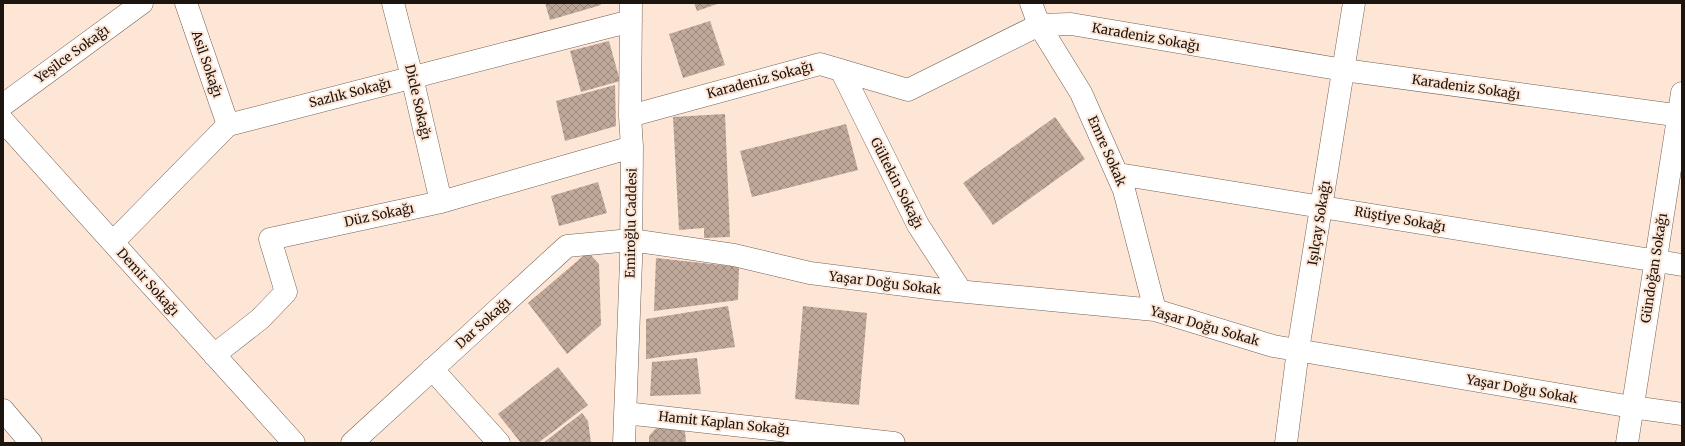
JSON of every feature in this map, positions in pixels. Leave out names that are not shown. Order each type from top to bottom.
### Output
[{"type":"street","name":"Asil Sokağı","points":[[186,3],[228,125]]},
{"type":"street","name":"Dicle Sokağı","points":[[393,3],[441,202]]},
{"type":"street","name":"Emre Sokak","points":[[1031,3],[1039,25],[1081,93],[1118,174],[1124,190],[1155,310]]},
{"type":"street","name":"Işılçay Sokağı","points":[[1286,443],[1298,350],[1354,3]]},
{"type":"street","name":"Yeşilce Sokağı","points":[[3,105],[127,7]]},
{"type":"street","name":"Sazlık Sokağı","points":[[228,125],[412,77],[631,12]]},
{"type":"street","name":"Emiroğlu Caddesi","points":[[624,443],[631,240],[631,12]]},
{"type":"street","name":"Karadeniz Sokağı","points":[[630,116],[820,64],[908,90],[1039,25],[1071,24],[1344,70],[1680,116]]},
{"type":"street","name":"Gültekin Sokağı","points":[[841,70],[918,225],[961,291]]},
{"type":"street","name":"Gündoğan Sokağı","points":[[1626,443],[1680,116],[1682,92]]},
{"type":"street","name":"Demir Sokağı","points":[[3,120],[294,443]]},
{"type":"street","points":[[113,242],[228,125]]},
{"type":"street","name":"Düz Sokağı","points":[[214,355],[260,319],[286,292],[270,239],[441,202],[632,147]]},
{"type":"street","name":"Rüştiye Sokağı","points":[[1118,174],[1682,265]]},
{"type":"street","name":"Yaşar Doğu Sokak","points":[[631,240],[734,255],[810,274],[961,291],[1155,310],[1273,346],[1632,407],[1682,414]]},
{"type":"street","name":"Dar Sokağı","points":[[352,443],[567,246],[631,240]]},
{"type":"street","points":[[432,369],[499,443]]},
{"type":"street","points":[[3,410],[31,443]]},
{"type":"street","name":"Hamit Kaplan Sokağı","points":[[625,413],[769,435],[894,443]]},
{"type":"building","points":[[545,3],[600,3],[601,5],[550,20]]},
{"type":"building","points":[[694,3],[720,3],[697,11]]},
{"type":"building","points":[[710,21],[725,65],[683,78],[669,34]]},
{"type":"building","points":[[609,41],[620,81],[581,92],[570,51]]},
{"type":"building","points":[[615,85],[616,126],[565,141],[556,101]]},
{"type":"building","points":[[725,114],[730,237],[704,238],[704,228],[679,230],[673,117]]},
{"type":"building","points":[[1055,117],[1085,159],[993,225],[963,183]]},
{"type":"building","points":[[846,124],[858,170],[752,197],[740,151]]},
{"type":"building","points":[[598,182],[607,213],[559,226],[551,196]]},
{"type":"building","points":[[588,252],[599,264],[601,325],[567,354],[528,303]]},
{"type":"building","points":[[656,258],[739,267],[738,300],[654,311]]},
{"type":"building","points":[[728,306],[735,347],[646,359],[646,319]]},
{"type":"building","points":[[803,306],[867,313],[859,405],[795,399]]},
{"type":"building","points":[[697,358],[701,394],[650,396],[652,362]]},
{"type":"building","points":[[558,367],[588,405],[538,443],[521,443],[498,414]]},
{"type":"building","points":[[582,413],[588,421],[591,443],[543,443]]},
{"type":"building","points":[[657,427],[685,431],[686,443],[649,443],[649,436]]}]
